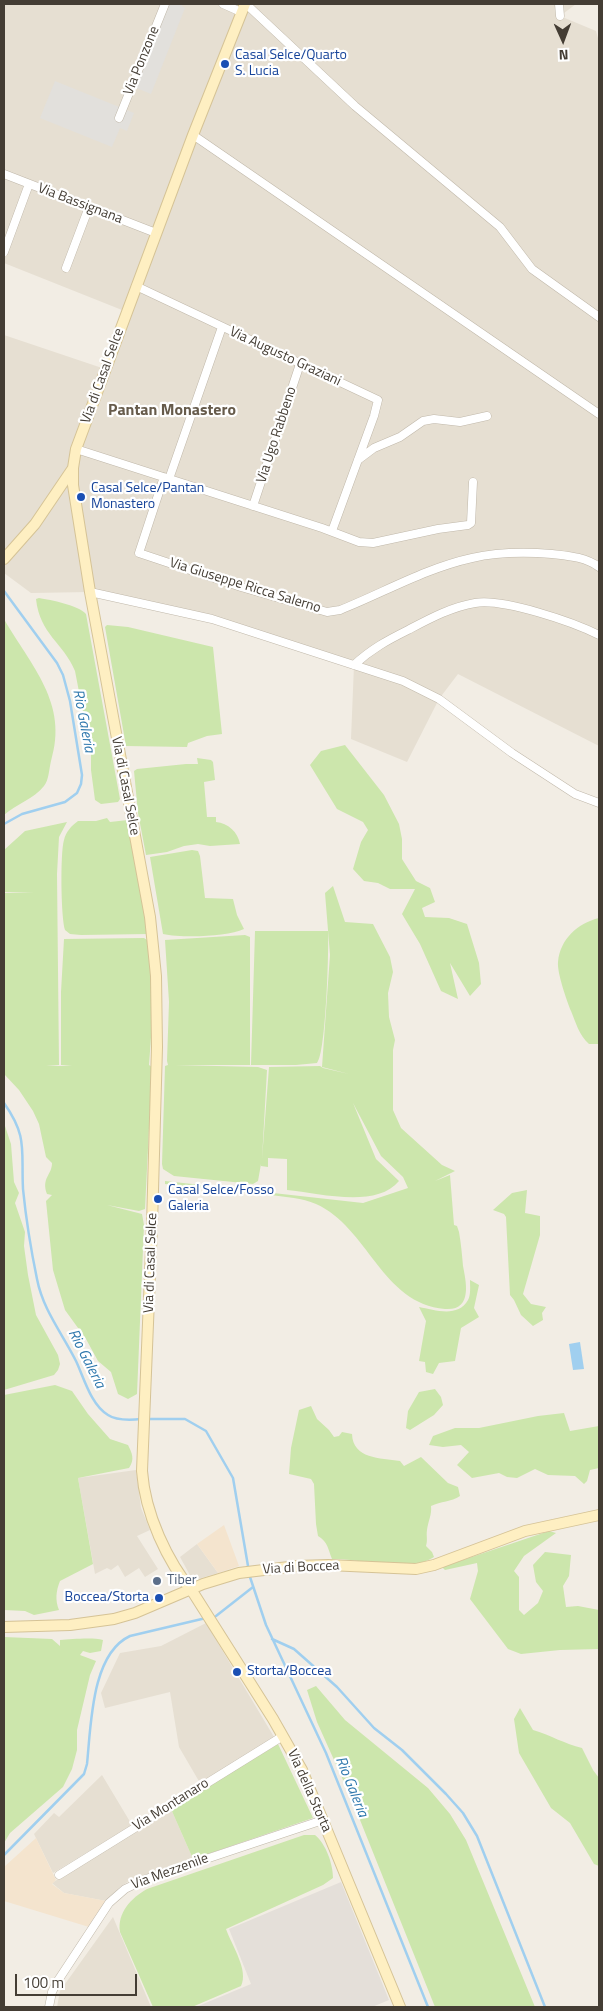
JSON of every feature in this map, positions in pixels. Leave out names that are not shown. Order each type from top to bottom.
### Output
[{"type":"main road","name":"Via di Casal Selce","points":[[190,1589],[152,1521],[144,1489],[142,1445],[153,1212],[157,1047],[156,976],[150,917],[90,592],[76,502],[73,468],[76,449],[136,286],[244,7]]},
{"type":"main road","points":[[7,557],[42,514],[73,468]]},
{"type":"main road","name":"Via di Boccea","points":[[4,1627],[63,1625],[114,1619],[135,1613],[190,1589],[239,1573],[328,1565],[416,1569],[434,1565],[525,1531],[599,1515]]},
{"type":"main road","name":"Via della Storta","points":[[190,1589],[283,1736],[302,1770],[400,2007]]},
{"type":"street","name":"Via Ponzone","points":[[119,118],[165,4]]},
{"type":"street","points":[[222,4],[244,7],[355,106],[500,227],[532,269],[599,317]]},
{"type":"street","points":[[559,4],[560,16]]},
{"type":"street","points":[[193,135],[599,414]]},
{"type":"street","name":"Via Bassignana","points":[[4,174],[156,233]]},
{"type":"street","points":[[4,252],[29,184]]},
{"type":"street","points":[[66,268],[89,206]]},
{"type":"street","name":"Via Augusto Graziani","points":[[136,286],[378,400],[332,531]]},
{"type":"street","points":[[166,478],[222,327]]},
{"type":"street","name":"Via Ugo Rabbeno","points":[[253,506],[300,364]]},
{"type":"street","points":[[358,460],[374,448],[400,437],[423,421],[434,419],[460,422],[487,416]]},
{"type":"street","points":[[76,449],[332,531],[359,542],[376,543],[438,528],[468,525],[471,523],[473,514],[473,482]]},
{"type":"street","name":"Via Giuseppe Ricca Salerno","points":[[166,478],[139,552],[241,587],[327,612],[340,610],[436,568],[475,557],[509,553],[546,554],[583,559],[599,567]]},
{"type":"street","points":[[90,592],[212,619],[403,681],[434,696],[512,753],[575,794],[599,803]]},
{"type":"street","points":[[354,665],[371,650],[419,624],[450,610],[475,603],[499,604],[536,612],[575,624],[599,635]]},
{"type":"street","name":"Via Montanaro","points":[[59,1875],[283,1736]]},
{"type":"street","name":"Via Mezzenile","points":[[49,2007],[52,1992],[57,1982],[109,1903],[125,1889],[146,1879],[323,1820]]},
{"type":"shaded area","points":[[4,4],[576,4],[560,16],[596,31],[599,42],[599,746],[458,674],[439,699],[407,762],[351,739],[354,665],[225,623],[90,592],[31,593],[4,573],[4,335],[105,369],[127,312],[4,263]]},
{"type":"shaded area","points":[[168,4],[183,4],[182,6],[185,8],[151,94],[134,87]]},
{"type":"shaded area","points":[[55,81],[134,113],[127,131],[120,128],[112,147],[40,118]]},
{"type":"shaded area","points":[[136,1470],[141,1508],[150,1530],[137,1536],[158,1569],[145,1577],[139,1568],[125,1577],[118,1565],[111,1570],[107,1568],[95,1574],[78,1478]]},
{"type":"shaded area","points":[[224,1525],[239,1566],[218,1573],[197,1544]]},
{"type":"shaded area","points":[[197,1544],[218,1573],[198,1579],[191,1577],[180,1557]]},
{"type":"shaded area","points":[[206,1623],[274,1737],[200,1783],[179,1747],[170,1692],[105,1708],[101,1693],[120,1653],[161,1646]]},
{"type":"shaded area","points":[[102,1775],[132,1825],[53,1873],[34,1834],[54,1813],[59,1817]]},
{"type":"shaded area","points":[[171,1809],[193,1859],[132,1879],[120,1887],[106,1901],[64,1893],[52,1883]]},
{"type":"shaded area","points":[[36,1838],[56,1880],[52,1884],[64,1893],[106,1901],[89,1927],[4,1901],[4,1867]]},
{"type":"shaded area","points":[[341,1882],[389,2000],[372,2007],[196,2007],[251,1984],[229,1929]]},
{"type":"shaded area","points":[[113,1917],[151,2007],[57,2007],[60,1991]]},
{"type":"green space","points":[[39,598],[71,606],[86,614],[120,799],[118,802],[101,804],[95,800],[91,754],[75,671],[42,621],[36,599]]},
{"type":"green space","points":[[4,619],[44,686],[51,703],[55,721],[55,740],[46,784],[40,791],[4,815]]},
{"type":"green space","points":[[107,625],[128,627],[213,647],[222,734],[207,736],[188,743],[187,747],[126,746],[105,627]]},
{"type":"green space","points":[[345,745],[384,795],[399,824],[402,839],[402,859],[416,881],[430,888],[435,902],[422,908],[425,917],[449,918],[467,924],[479,963],[481,984],[470,996],[450,963],[458,999],[441,991],[420,944],[402,914],[415,889],[390,889],[378,883],[364,881],[353,869],[361,842],[368,830],[363,822],[337,809],[310,765],[321,751]]},
{"type":"green space","points":[[197,758],[213,762],[215,780],[204,782],[207,817],[216,817],[216,822],[225,824],[232,829],[240,844],[210,846],[198,844],[146,855],[138,813],[134,771],[137,769],[198,764]]},
{"type":"green space","points":[[107,818],[110,822],[128,820],[149,934],[81,935],[70,934],[65,930],[61,885],[65,837],[69,829],[78,821],[96,821]]},
{"type":"green space","points":[[67,822],[59,837],[57,874],[59,1065],[46,1066],[72,1066],[61,1065],[61,992],[64,939],[144,938],[147,940],[151,972],[152,1024],[149,1065],[152,1067],[145,1209],[139,1211],[107,1205],[142,1214],[144,1225],[137,1394],[128,1399],[118,1394],[111,1372],[98,1361],[86,1339],[65,1310],[53,1270],[46,1201],[52,1195],[47,1194],[45,1184],[52,1163],[46,1157],[39,1124],[33,1111],[19,1090],[4,1074],[4,893],[34,892],[4,892],[4,850],[25,831]]},
{"type":"green space","points":[[192,850],[198,851],[200,856],[205,898],[233,899],[237,915],[244,929],[227,934],[204,936],[163,934],[150,857]]},
{"type":"green space","points":[[333,886],[345,922],[373,924],[390,957],[393,972],[388,993],[389,1017],[395,1040],[393,1050],[393,1110],[401,1128],[442,1165],[455,1171],[435,1181],[450,1175],[454,1225],[457,1226],[460,1236],[466,1294],[460,1305],[454,1308],[445,1309],[424,1304],[406,1294],[390,1280],[349,1229],[334,1215],[316,1204],[288,1197],[165,1184],[165,1181],[363,1203],[408,1188],[403,1177],[381,1156],[353,1103],[376,1159],[399,1181],[389,1190],[376,1195],[346,1197],[287,1190],[287,1159],[268,1158],[268,1167],[261,1166],[261,1164],[258,1181],[253,1184],[174,1176],[163,1169],[165,1066],[168,1065],[169,1002],[165,940],[245,935],[250,937],[250,1065],[175,1065],[258,1067],[267,1070],[262,1159],[269,1067],[320,1066],[323,1068],[349,1074],[322,1067],[330,955],[325,893]]},
{"type":"green space","points":[[599,918],[599,1044],[589,1044],[580,1033],[569,1006],[558,962],[562,946],[571,933],[591,920]]},
{"type":"green space","points":[[255,931],[328,931],[325,1022],[323,1041],[317,1063],[251,1065]]},
{"type":"green space","points":[[4,1123],[11,1144],[14,1182],[19,1193],[15,1203],[25,1232],[24,1246],[36,1315],[58,1355],[60,1364],[54,1375],[4,1390]]},
{"type":"green space","points":[[527,1190],[525,1213],[540,1216],[540,1235],[523,1294],[531,1304],[546,1307],[542,1313],[543,1320],[533,1326],[521,1315],[510,1295],[506,1217],[504,1214],[493,1210],[512,1193]]},
{"type":"green space","points":[[470,1280],[479,1285],[474,1308],[479,1317],[461,1328],[455,1361],[439,1363],[433,1374],[426,1372],[425,1362],[419,1361],[426,1321],[419,1307],[439,1311],[452,1311],[464,1306],[469,1298]]},
{"type":"green space","points":[[55,1385],[72,1391],[88,1414],[110,1439],[128,1445],[132,1453],[132,1459],[129,1468],[78,1478],[93,1564],[60,1581],[56,1596],[59,1610],[34,1615],[25,1611],[4,1610],[4,1395]]},
{"type":"green space","points":[[435,1389],[441,1397],[443,1405],[434,1415],[410,1430],[406,1428],[408,1411],[419,1392]]},
{"type":"green space","points":[[311,1406],[317,1419],[334,1437],[339,1436],[342,1432],[352,1434],[357,1448],[362,1453],[376,1458],[400,1461],[404,1466],[421,1457],[448,1483],[458,1487],[460,1496],[431,1506],[426,1546],[434,1557],[410,1565],[332,1559],[326,1543],[318,1536],[314,1484],[311,1479],[289,1474],[291,1448],[299,1410]]},
{"type":"green space","points":[[564,1413],[570,1431],[599,1426],[599,1468],[590,1470],[587,1481],[584,1484],[575,1476],[548,1475],[535,1469],[517,1478],[507,1477],[499,1473],[472,1478],[457,1465],[469,1452],[461,1445],[443,1447],[429,1445],[433,1436],[455,1428],[479,1428],[538,1416]]},
{"type":"green space","points":[[549,1531],[556,1533],[524,1556],[514,1571],[519,1577],[519,1610],[524,1615],[538,1603],[543,1591],[536,1582],[533,1565],[545,1552],[571,1555],[569,1576],[563,1586],[566,1607],[578,1606],[599,1610],[599,1649],[521,1654],[508,1649],[470,1599],[478,1571],[477,1563],[445,1570],[442,1567]]},
{"type":"green space","points":[[4,1637],[52,1639],[60,1646],[60,1640],[88,1638],[103,1640],[101,1651],[90,1653],[83,1651],[80,1655],[96,1661],[90,1675],[77,1730],[77,1750],[72,1769],[63,1787],[10,1833],[4,1843]]},
{"type":"green space","points":[[316,1686],[345,1720],[428,1788],[450,1814],[466,1840],[535,2007],[435,2007],[352,1800],[317,1722],[307,1690]]},
{"type":"green space","points":[[520,1708],[533,1730],[582,1748],[599,1778],[599,1866],[594,1864],[570,1823],[551,1808],[519,1753],[514,1719]]},
{"type":"green space","points":[[278,1744],[313,1818],[193,1859],[171,1809]]},
{"type":"green space","points":[[304,1835],[315,1835],[326,1849],[333,1878],[323,1885],[226,1929],[241,1965],[243,1980],[241,1986],[192,2007],[153,2007],[120,1932],[121,1919],[126,1907],[147,1889]]},
{"type":"water","points":[[580,1342],[584,1369],[573,1370],[569,1344]]},
{"type":"waterway","name":"Rio Galeria","points":[[4,591],[57,663],[63,675],[70,701],[82,775],[77,793],[65,802],[22,814],[4,824]]},
{"type":"waterway","name":"Rio Galeria","points":[[4,1103],[17,1125],[22,1144],[23,1189],[27,1223],[37,1279],[44,1301],[97,1405],[102,1411],[116,1418],[141,1419]]},
{"type":"waterway","name":"Rio Galeria","points":[[147,1419],[185,1419],[206,1431],[233,1478],[248,1566]]},
{"type":"waterway","name":"Rio Galeria","points":[[250,1577],[266,1625],[326,1753],[428,2007]]},
{"type":"waterway","points":[[216,1616],[253,1587]]},
{"type":"waterway","points":[[4,1855],[84,1774],[87,1764],[95,1692],[107,1658],[117,1645],[130,1636],[206,1618]]},
{"type":"waterway","points":[[272,1639],[294,1649],[337,1687],[374,1728],[402,1750],[463,1813],[477,1836],[545,2007]]},
{"type":"place","name":"Casal Selce/Quarto S. Lucia","points":[[225,64]]},
{"type":"place","name":"Casal Selce/Pantan Monastero","points":[[81,497]]},
{"type":"place","name":"Casal Selce/Fosso Galeria","points":[[158,1199]]},
{"type":"place","name":"Tiber","points":[[157,1581]]},
{"type":"place","name":"Boccea/Storta","points":[[159,1598]]},
{"type":"place","name":"Storta/Boccea","points":[[237,1672]]},
{"type":"district","name":"Pantan Monastero","points":[[172,411]]}]
